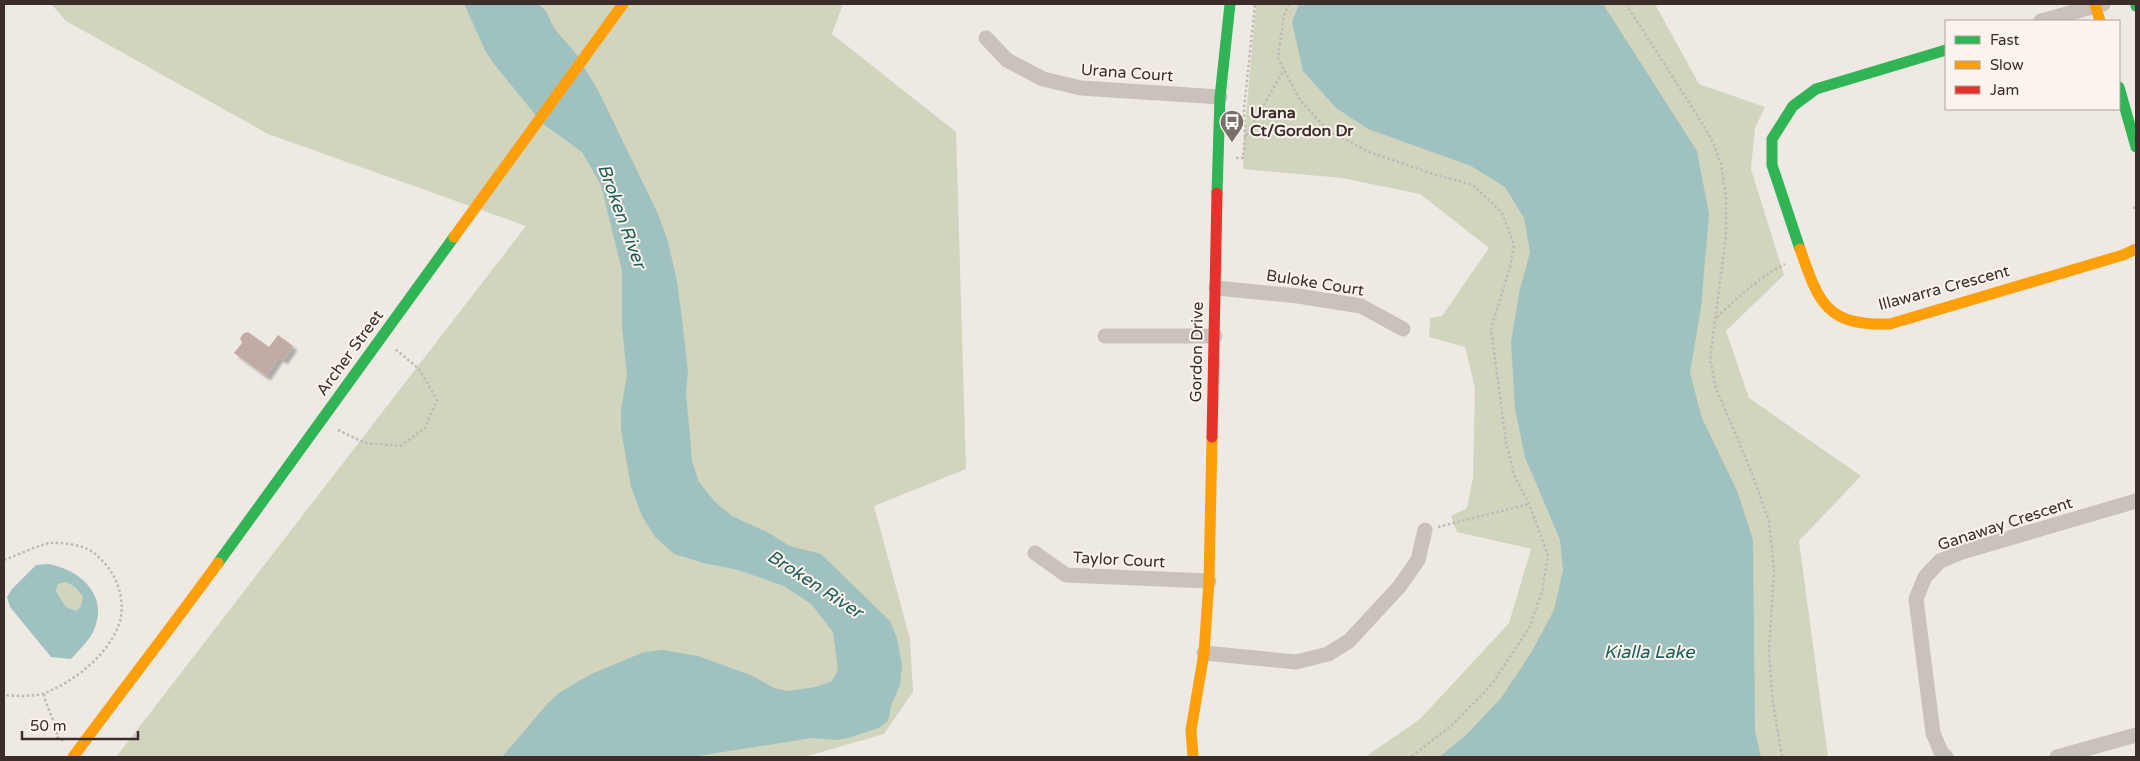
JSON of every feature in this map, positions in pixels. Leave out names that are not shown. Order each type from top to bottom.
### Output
[{"type":"street","name":"Archer Street","points":[[72,757],[139,667],[161,642],[624,4]]},
{"type":"street","name":"Gordon Drive","points":[[1193,756],[1200,733],[1197,700],[1204,653],[1209,581],[1220,97],[1230,4]]},
{"type":"street","points":[[2044,20],[2098,4],[2100,20]]},
{"type":"street","name":"Urana Court","points":[[986,38],[1007,60],[1043,78],[1081,88],[1220,97]]},
{"type":"street","name":"Illawarra Crescent","points":[[1945,50],[1816,89],[1793,106],[1772,139],[1772,165],[1813,287],[1825,306],[1842,318],[1864,325],[1890,324],[2132,252]]},
{"type":"street","points":[[2120,90],[2136,146]]},
{"type":"street","name":"Buloke Court","points":[[1216,288],[1298,296],[1361,306],[1403,329]]},
{"type":"street","points":[[1105,336],[1215,336]]},
{"type":"street","name":"Ganaway Crescent","points":[[1946,757],[1941,752],[1933,733],[1916,599],[1925,577],[1940,561],[1955,555],[2136,501]]},
{"type":"street","points":[[1204,653],[1296,662],[1328,654],[1349,641],[1399,587],[1418,560],[1425,530]]},
{"type":"street","name":"Taylor Court","points":[[1035,553],[1066,576],[1209,581]]},
{"type":"street","name":"Archer Street","points":[[113,722],[144,675],[161,642]]},
{"type":"street","points":[[2057,757],[2136,735]]},
{"type":"path","points":[[1218,157],[1243,158],[1245,137],[1244,109],[1255,4]]},
{"type":"path","points":[[1289,4],[1284,15],[1278,58],[1300,100],[1328,130],[1369,152],[1436,175],[1473,185],[1502,213],[1514,245],[1510,267],[1491,329],[1506,442],[1516,477],[1529,504],[1548,555],[1542,592],[1529,628],[1492,684],[1453,724],[1411,757]]},
{"type":"path","points":[[1626,4],[1702,123],[1713,142],[1721,164],[1726,196],[1726,235],[1710,360],[1716,388],[1751,471],[1769,521],[1774,572],[1769,650],[1772,697],[1782,757]]},
{"type":"path","points":[[1245,137],[1284,70]]},
{"type":"path","points":[[1716,318],[1771,271],[1786,263],[1804,259]]},
{"type":"path","points":[[323,418],[339,431],[366,443],[400,446],[425,428],[437,400],[419,368],[381,338]]},
{"type":"path","points":[[1425,530],[1529,504]]},
{"type":"path","points":[[4,560],[49,543],[90,550],[112,572],[119,588],[121,611],[120,623],[115,634],[86,669],[44,694],[4,695]]},
{"type":"path","points":[[44,694],[48,712],[58,731],[57,737]]},
{"type":"green space","points":[[51,4],[843,4],[832,34],[956,132],[966,469],[874,506],[910,639],[913,692],[884,734],[804,757],[116,757],[526,226],[268,134],[66,21]]},
{"type":"green space","name":"Kialla Lake","points":[[1256,4],[1655,4],[1699,84],[1765,107],[1755,128],[1751,169],[1784,275],[1726,331],[1749,398],[1861,476],[1799,541],[1828,757],[1365,757],[1420,719],[1509,623],[1531,549],[1457,532],[1451,516],[1467,508],[1473,477],[1475,388],[1465,347],[1429,337],[1430,318],[1442,316],[1489,248],[1420,194],[1342,178],[1243,169]]},
{"type":"green space","points":[[66,582],[75,587],[83,597],[77,612],[66,607],[56,591],[58,584]]},
{"type":"water","name":"Broken River","points":[[464,4],[538,4],[546,11],[554,28],[577,55],[599,92],[659,216],[668,242],[677,281],[688,372],[686,393],[692,461],[699,482],[715,502],[732,516],[769,533],[790,546],[821,554],[890,621],[897,638],[902,665],[900,685],[891,706],[888,721],[879,728],[848,738],[835,740],[812,738],[692,757],[502,757],[547,704],[559,693],[589,675],[644,652],[663,650],[698,656],[753,676],[774,688],[787,691],[816,687],[832,681],[838,670],[833,632],[811,604],[784,586],[738,570],[674,554],[655,537],[642,516],[631,487],[621,429],[621,408],[627,376],[622,327],[622,271],[601,185],[582,152],[542,123],[494,64],[486,52]]},
{"type":"water","name":"Kialla Lake","points":[[1299,4],[1603,4],[1697,151],[1709,214],[1701,308],[1690,373],[1702,418],[1738,493],[1753,540],[1755,731],[1761,757],[1439,757],[1466,735],[1501,698],[1531,653],[1554,610],[1563,570],[1560,540],[1525,457],[1515,409],[1511,342],[1519,293],[1530,252],[1524,218],[1505,187],[1471,166],[1368,129],[1336,108],[1303,71],[1292,22]]},
{"type":"water","points":[[48,564],[72,572],[90,587],[95,597],[98,607],[93,632],[86,643],[71,659],[51,657],[10,607],[7,597],[12,589],[36,565]],"holes":[[[66,582],[75,587],[83,597],[81,606],[77,611],[66,607],[56,591],[58,584]]]},
{"type":"building","points":[[248,332],[269,347],[278,335],[293,346],[283,360],[279,357],[266,376],[234,353],[242,343],[240,338],[244,333]]},
{"type":"traffic: fast","points":[[1217,193],[1220,97],[1230,4]]},
{"type":"traffic: fast","points":[[1800,249],[1772,165],[1772,139],[1793,106],[1816,89],[1945,50]]},
{"type":"traffic: fast","points":[[2120,91],[2136,147]]},
{"type":"traffic: fast","points":[[218,563],[454,237]]},
{"type":"traffic: slow","points":[[454,237],[623,4]]},
{"type":"traffic: slow","points":[[2095,4],[2100,20]]},
{"type":"traffic: slow","points":[[1800,249],[1813,284],[1828,308],[1852,321],[1869,324],[1890,324],[2123,255],[2136,249]]},
{"type":"traffic: slow","points":[[1193,757],[1191,730],[1204,653],[1209,581],[1212,437]]},
{"type":"traffic: slow","points":[[73,757],[218,563]]},
{"type":"traffic: jam","points":[[1212,437],[1217,193]]},
{"type":"place","name":"Urana Ct/Gordon Dr","points":[[1232,143]]}]
